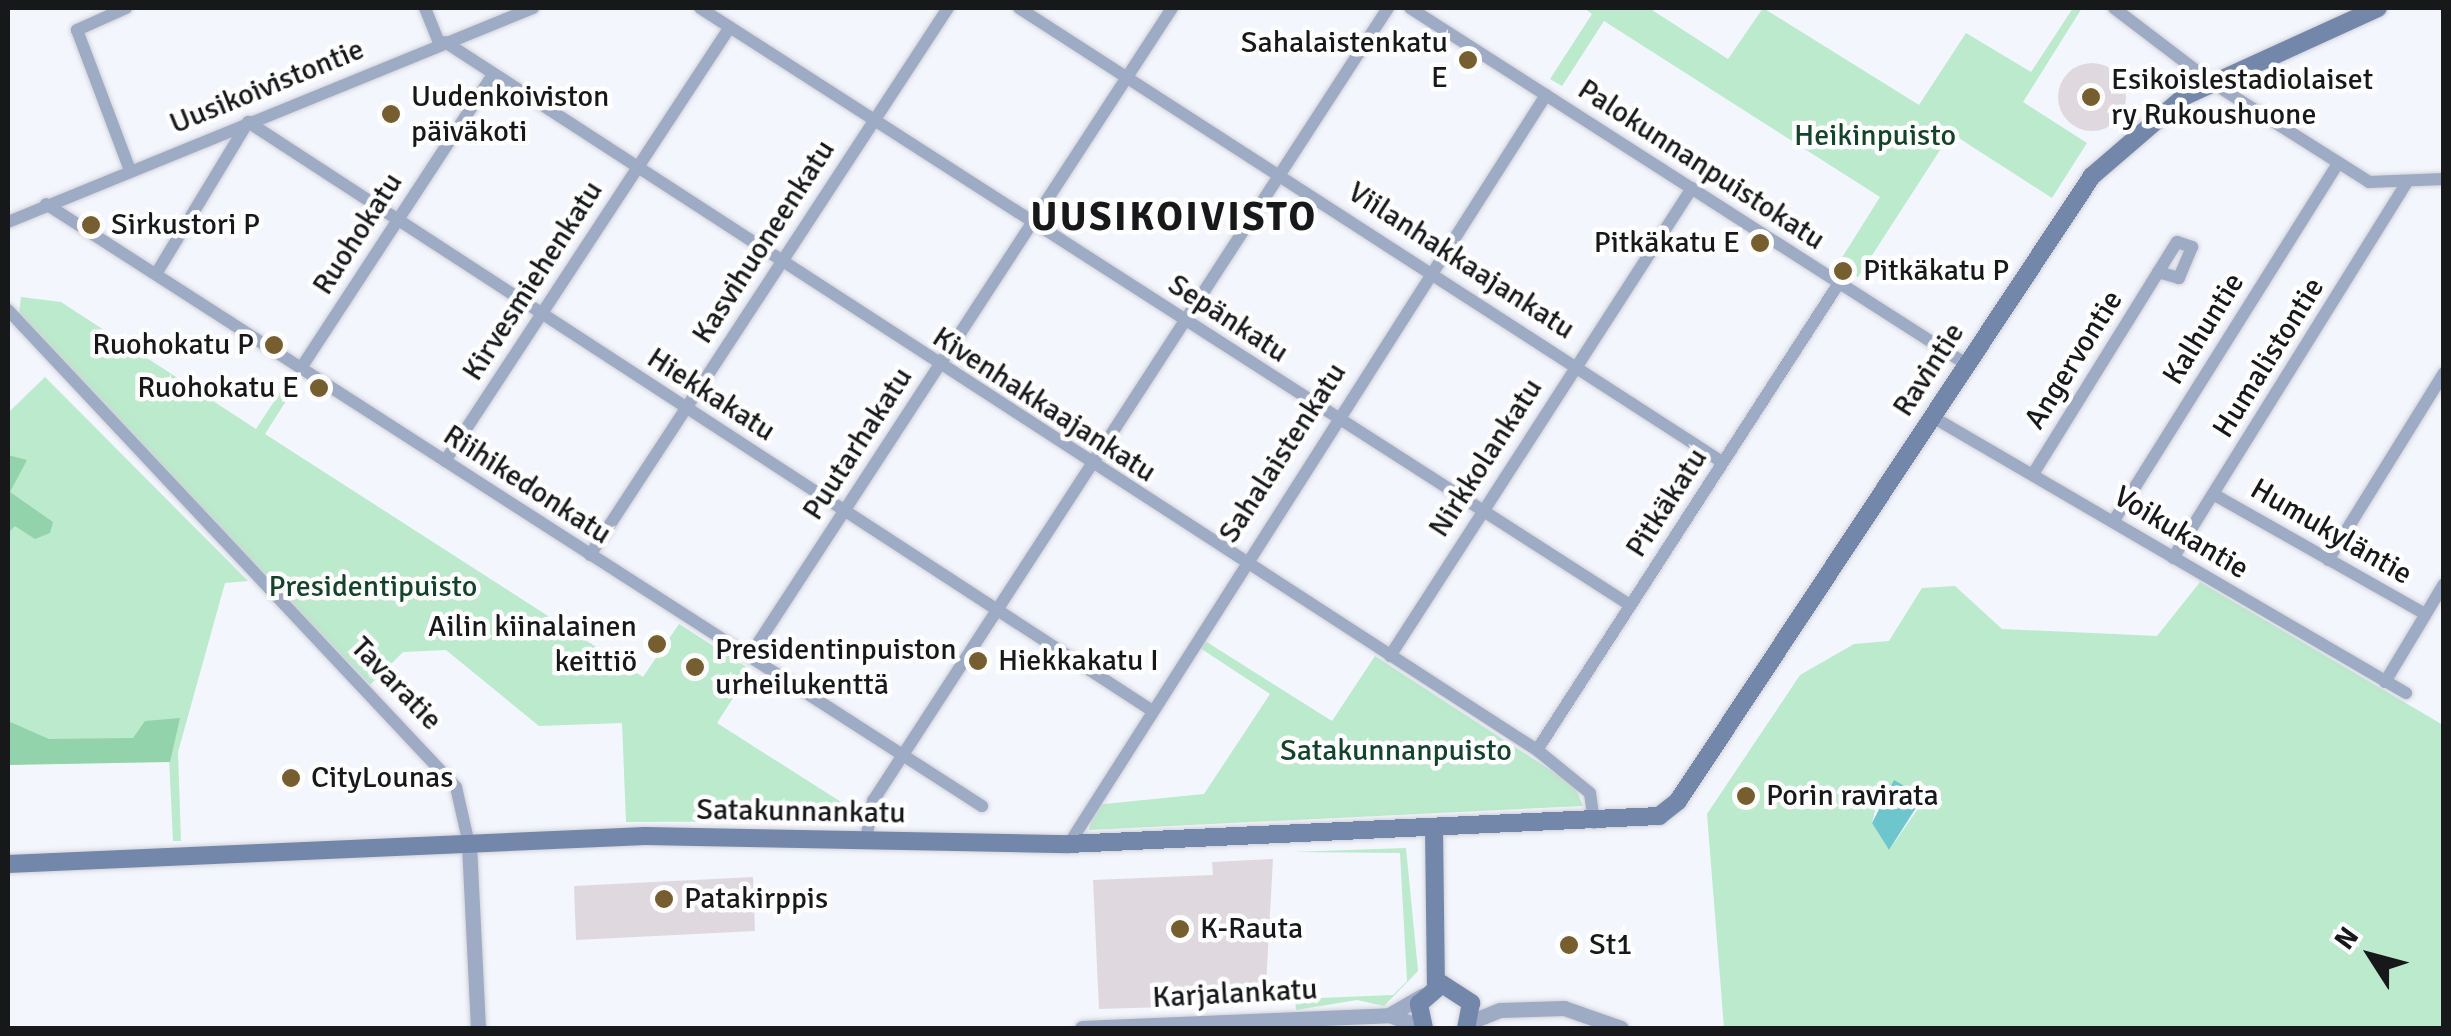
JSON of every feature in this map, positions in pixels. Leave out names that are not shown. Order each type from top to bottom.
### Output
[{"type":"main road","name":"Ravintie","points":[[1594,823],[1652,818],[1678,801],[2092,176],[2144,126],[2211,82],[2378,8]]},
{"type":"main road","name":"Satakunnankatu","points":[[8,864],[469,844],[866,840],[1069,844],[1594,823]]},
{"type":"main road","points":[[1434,827],[1444,990],[1468,1025]]},
{"type":"main road","points":[[1424,1028],[1444,990]]},
{"type":"street","points":[[126,8],[80,26],[130,170]]},
{"type":"street","points":[[425,8],[442,43]]},
{"type":"street","name":"Uusikoivistontie","points":[[8,222],[14,212],[46,204],[533,8]]},
{"type":"street","name":"Sepänkatu","points":[[700,8],[1630,605]]},
{"type":"street","name":"Kasvihuoneenkatu","points":[[590,555],[948,8]]},
{"type":"street","name":"Viilanhakkaajankatu","points":[[1020,8],[1722,462]]},
{"type":"street","name":"Puutarhakatu","points":[[749,657],[1172,8]]},
{"type":"street","points":[[866,840],[873,801],[1388,8]]},
{"type":"street","name":"Palokunnanpuistokatu","points":[[1410,8],[1966,364]]},
{"type":"street","points":[[2114,8],[2211,82],[2369,182],[2406,184],[2444,179]]},
{"type":"street","name":"Kirvesmiehenkatu","points":[[445,461],[730,27]]},
{"type":"street","name":"Kivenhakkaajankatu","points":[[442,43],[490,78],[1537,750],[1590,793],[1594,823]]},
{"type":"street","name":"Ruohokatu","points":[[301,368],[490,78]]},
{"type":"street","name":"Sahalaistenkatu","points":[[1069,844],[1148,708],[1546,95]]},
{"type":"street","points":[[156,274],[248,122]]},
{"type":"street","name":"Hiekkakatu","points":[[248,122],[396,222],[1148,708]]},
{"type":"street","name":"Kalhuntie","points":[[2114,522],[2338,162]]},
{"type":"street","name":"Humalistontie","points":[[2173,558],[2406,184]]},
{"type":"street","name":"Nirkkolankatu","points":[[1390,656],[1692,188]]},
{"type":"street","name":"Riihikedonkatu","points":[[46,204],[982,806]]},
{"type":"street","name":"Angervontie","points":[[2033,474],[2158,272]]},
{"type":"street","name":"Pitkäkatu","points":[[1537,750],[1839,283]]},
{"type":"street","name":"Tavaratie","points":[[8,310],[456,788],[469,844],[478,1028]]},
{"type":"street","points":[[2328,560],[2444,373]]},
{"type":"street","name":"Voikukantie","points":[[1932,416],[2406,693]]},
{"type":"street","name":"Humukyläntie","points":[[2213,494],[2425,614]]},
{"type":"street","points":[[2385,682],[2442,591]]},
{"type":"street","points":[[1444,990],[1500,1010],[1577,1010],[1621,1028]]},
{"type":"street","name":"Karjalankatu","points":[[1082,1028],[1389,1014],[1444,990]]},
{"type":"street","points":[[1468,1025],[1500,1010]]},
{"type":"street","name":"Karjalankatu","points":[[1389,1014],[1424,1028]]},
{"type":"green space","name":"Heikinpuisto","points":[[1584,8],[1649,8],[1728,59],[1763,8],[1919,105],[1966,33],[2031,72],[2073,8],[2082,8],[2023,102],[2087,143],[2052,198],[1951,133],[1858,277],[1838,264],[1880,197],[1604,21],[1562,86],[1550,79],[1592,14]]},
{"type":"green space","name":"Presidentipuisto","points":[[21,297],[61,302],[256,429],[292,374],[300,379],[265,434],[643,677],[679,624],[751,670],[717,723],[849,807],[829,821],[626,822],[622,723],[539,726],[446,650],[403,652],[370,685],[18,321]]},
{"type":"green space","points":[[45,377],[248,581],[225,583],[178,752],[181,841],[173,841],[169,757],[8,765],[8,413]]},
{"type":"green space","points":[[8,455],[27,460],[10,492],[53,522],[50,533],[35,539],[15,526],[8,533]]},
{"type":"green space","points":[[2200,582],[2443,725],[2443,1028],[1724,1028],[1707,814],[1800,675],[1854,644],[1889,641],[1922,588],[1955,586],[2002,629],[2157,636]],"holes":[[[1923,796],[1889,850],[1872,823],[1877,802]]]},
{"type":"green space","name":"Satakunnanpuisto","points":[[1202,639],[1332,721],[1375,656],[1575,786],[1583,806],[1089,830],[1094,805],[1204,794],[1270,694],[1197,646]]},
{"type":"green space","points":[[180,718],[170,762],[8,765],[8,721],[49,739],[133,738],[145,721]]},
{"type":"green space","points":[[1406,848],[1418,971],[1384,1006],[1357,1000],[1296,1010],[1295,999],[1393,995],[1407,981],[1400,853],[1292,852]]},
{"type":"water","points":[[1894,780],[1923,797],[1889,850],[1872,823]]},
{"type":"building","name":"Esikoislestadiolaiset ry Rukoushuone","points":[[2092,63],[2105,65],[2116,73],[2124,84],[2124,110],[2116,121],[2105,129],[2092,131],[2079,129],[2068,121],[2060,110],[2058,97],[2060,84],[2068,73],[2079,65]]},
{"type":"building","name":"K-Rauta","points":[[1273,859],[1266,985],[1233,987],[1234,1005],[1099,1009],[1093,880],[1213,875],[1212,862]]},
{"type":"building","name":"Patakirppis","points":[[753,877],[755,931],[576,940],[574,886]]},
{"type":"place","name":"Sahalaistenkatu E","points":[[1468,60]]},
{"type":"place","name":"Esikoislestadiolaiset ry Rukoushuone","points":[[2091,97]]},
{"type":"place","name":"Uudenkoiviston päiväkoti","points":[[391,114]]},
{"type":"place","name":"Sirkustori P","points":[[91,225]]},
{"type":"place","name":"Pitkäkatu E","points":[[1760,243]]},
{"type":"place","name":"Pitkäkatu P","points":[[1843,271]]},
{"type":"place","name":"Ruohokatu P","points":[[274,345]]},
{"type":"place","name":"Ruohokatu E","points":[[319,388]]},
{"type":"place","name":"Ailin kiinalainen keittiö","points":[[657,644]]},
{"type":"place","name":"Hiekkakatu I","points":[[978,661]]},
{"type":"place","name":"Presidentinpuiston urheilukenttä","points":[[695,667]]},
{"type":"place","name":"CityLounas","points":[[291,778]]},
{"type":"place","name":"Porin ravirata","points":[[1746,796]]},
{"type":"place","name":"Patakirppis","points":[[664,899]]},
{"type":"place","name":"K-Rauta","points":[[1180,929]]},
{"type":"place","name":"St1","points":[[1569,945]]},
{"type":"district","name":"UUSIKOIVISTO","points":[[1174,217]]}]
